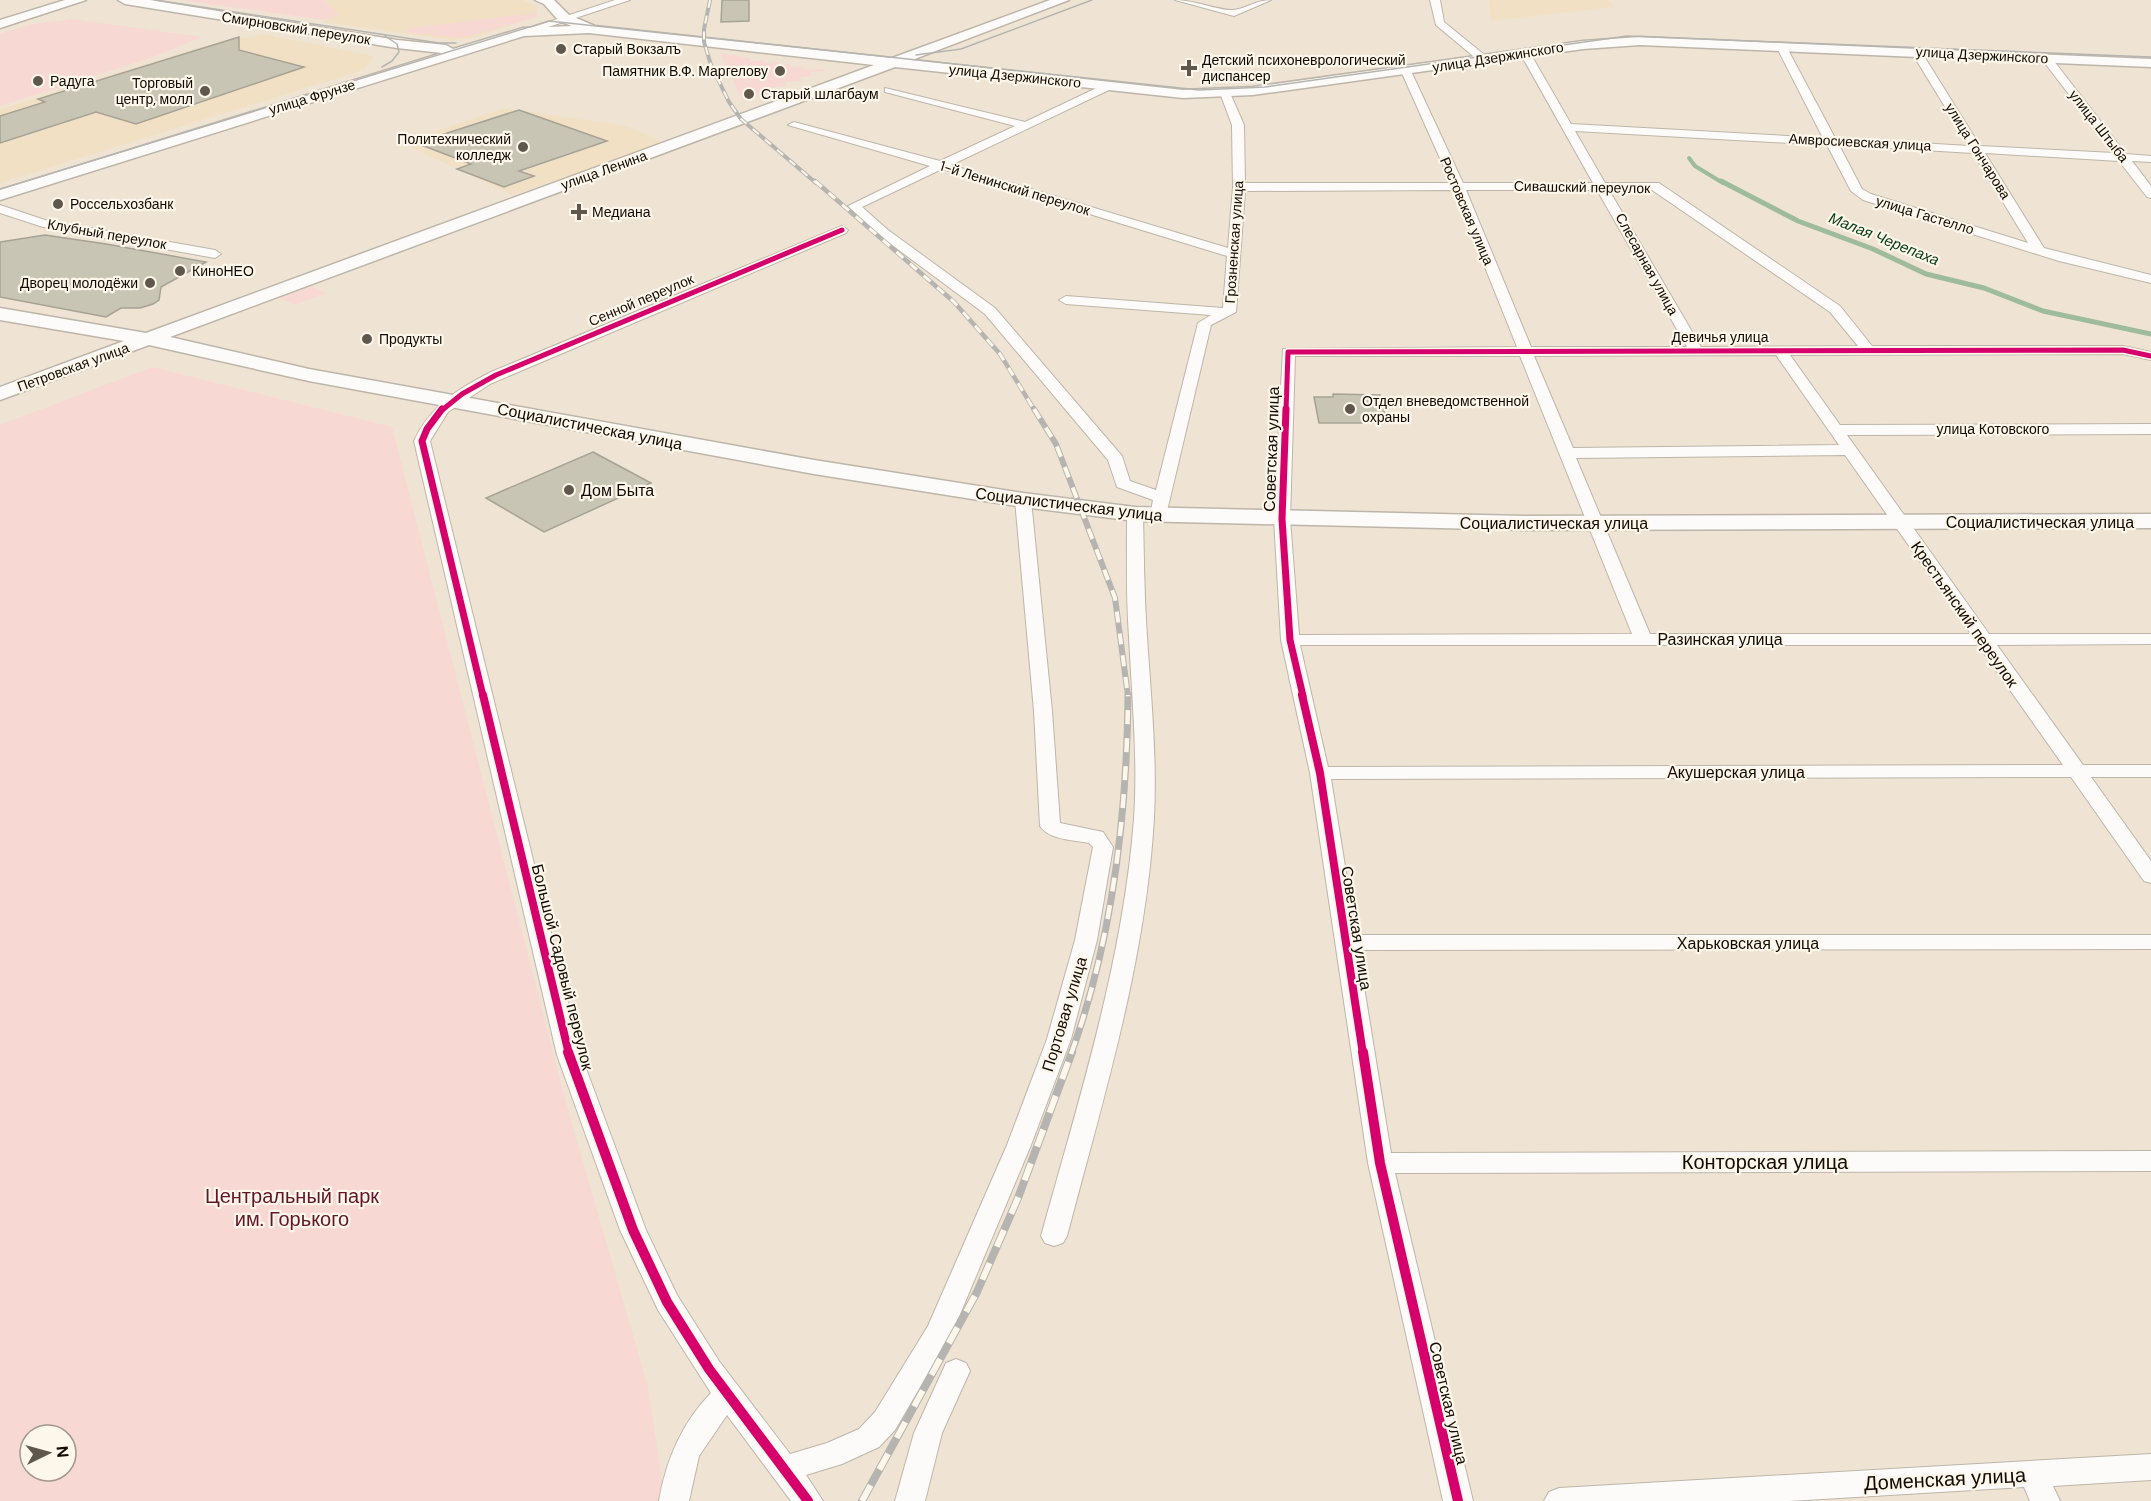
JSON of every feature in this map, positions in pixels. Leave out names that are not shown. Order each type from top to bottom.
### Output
[{"type":"main road","points":[[0,24],[79,0]]},
{"type":"main road","name":"Смирновский переулок","points":[[125,0],[398,44],[435,49],[468,48]]},
{"type":"main road","name":"улица Ленина","points":[[145,340],[1062,0]]},
{"type":"main road","points":[[545,1],[565,23]]},
{"type":"main road","name":"улица Фрунзе","points":[[0,195],[468,48],[565,23]]},
{"type":"main road","name":"улица Дзержинского","points":[[565,23],[592,30],[1107,87],[1183,93],[1225,93],[1406,71],[1583,45],[1640,41],[2151,63]]},
{"type":"main road","name":"Социалистическая улица","points":[[0,314],[180,345],[309,375],[814,467],[1023,500],[1135,514],[1160,507],[1282,519],[1595,523],[2151,522]]},
{"type":"main road","name":"Петровская улица","points":[[0,394],[145,340]]},
{"type":"street","points":[[545,1],[575,7],[595,6],[624,0]]},
{"type":"street","points":[[565,23],[624,0]]},
{"type":"street","points":[[1180,0],[1234,13],[1266,0]]},
{"type":"street","points":[[1435,0],[1439,22],[1483,59]]},
{"type":"street","name":"улица Гастелло","points":[[1781,46],[1857,191],[1867,197],[2038,250],[2151,279]]},
{"type":"street","name":"улица Гончарова","points":[[1917,52],[2038,250]]},
{"type":"street","name":"Слесарная улица","points":[[1525,53],[1696,351]]},
{"type":"street","name":"улица Штыба","points":[[2046,58],[2151,194]]},
{"type":"street","name":"Ростовская улица","points":[[1406,71],[1458,186],[1643,640]]},
{"type":"street","points":[[1107,87],[854,206],[884,232],[990,311],[1116,459],[1123,484],[1160,507]]},
{"type":"street","points":[[889,90],[1025,125]]},
{"type":"street","name":"Грозненская улица","points":[[1160,507],[1205,322],[1229,312],[1239,187],[1238,125],[1225,93]]},
{"type":"street","name":"1-й Ленинский переулок","points":[[794,125],[940,165],[1234,254]]},
{"type":"street","name":"Амвросиевская улица","points":[[1569,127],[2151,159]]},
{"type":"street","name":"Сивашский переулок","points":[[1239,187],[1655,186],[1835,309],[1868,350]]},
{"type":"street","name":"Клубный переулок","points":[[0,209],[43,223],[215,254]]},
{"type":"street","name":"Сенной переулок","points":[[452,400],[496,375],[842,230]]},
{"type":"street","points":[[1066,300],[1229,312]]},
{"type":"street","name":"Девичья улица","points":[[1288,352],[2123,350],[2151,356]]},
{"type":"street","name":"Крестьянский переулок","points":[[1780,351],[2151,876]]},
{"type":"street","name":"Советская улица","points":[[1288,352],[1282,519],[1290,640],[1320,773],[1380,1163],[1458,1501]]},
{"type":"street","name":"Большой Садовый переулок","points":[[452,400],[435,416],[424,432],[423,453],[569,1056],[633,1230],[667,1302],[693,1346],[808,1501]]},
{"type":"street","name":"улица Котовского","points":[[1835,430],[2151,429]]},
{"type":"street","points":[[1567,453],[1850,450]]},
{"type":"street","name":"Портовая улица","points":[[785,1468],[832,1455],[870,1438],[885,1421],[939,1331],[1015,1155],[1059,1040],[1086,940],[1103,848],[1096,837],[1063,832],[1050,826],[1043,711],[1023,500]]},
{"type":"street","points":[[1054,1236],[1112,1011],[1135,901],[1143,840],[1145,715],[1139,654],[1135,514]]},
{"type":"street","name":"Разинская улица","points":[[1290,640],[2151,639]]},
{"type":"street","name":"Акушерская улица","points":[[1320,773],[2151,771]]},
{"type":"street","name":"Харьковская улица","points":[[1345,943],[2151,942]]},
{"type":"street","name":"Конторская улица","points":[[1380,1163],[2151,1161]]},
{"type":"street","points":[[910,1501],[928,1433],[956,1371]]},
{"type":"street","points":[[674,1501],[680,1464],[689,1442],[697,1429],[728,1395]]},
{"type":"street","name":"Доменская улица","points":[[1559,1501],[2151,1467]]},
{"type":"street","points":[[2032,1474],[2045,1501]]},
{"type":"shaded area","points":[[325,0],[523,0],[538,7],[535,16],[526,20],[473,38],[452,40],[323,22],[336,16]]},
{"type":"shaded area","points":[[1489,0],[1608,0],[1614,7],[1491,21]]},
{"type":"shaded area","name":"Радуга","points":[[263,34],[374,56],[364,70],[0,183],[0,109],[201,47]]},
{"type":"shaded area","points":[[505,108],[627,126],[665,143],[513,195],[401,143]]},
{"type":"green space","points":[[180,0],[324,0],[339,15],[325,20]]},
{"type":"green space","points":[[537,13],[537,17],[462,38],[403,32],[412,28]]},
{"type":"green space","name":"Радуга","points":[[73,19],[202,37],[153,57],[0,106],[0,34],[33,24]]},
{"type":"green space","points":[[720,53],[750,58],[751,61],[764,60],[765,63],[777,62],[779,65],[790,64],[791,67],[803,66],[806,70],[823,69],[824,71],[810,72],[812,76],[800,77],[802,81],[785,82],[786,86],[771,88],[772,92],[743,102]]},
{"type":"green space","points":[[312,286],[327,293],[294,305],[280,298]]},
{"type":"green space","name":"Центральный парк им. Горького","points":[[152,367],[392,427],[565,1099],[648,1387],[662,1480],[662,1501],[0,1501],[0,425]]},
{"type":"building","points":[[722,0],[749,0],[749,21],[721,22]]},
{"type":"building","points":[[239,37],[239,50],[304,67],[136,124],[96,112],[0,143],[0,116],[45,102],[38,99]]},
{"type":"building","name":"Политехнический колледж","points":[[519,110],[607,141],[519,171],[534,176],[504,187],[457,169],[471,164],[416,143]]},
{"type":"building","points":[[45,235],[206,262],[161,287],[159,300],[153,304],[140,308],[121,308],[106,317],[0,297],[0,242]]},
{"type":"building","name":"Отдел вневедомственной охраны","points":[[1333,394],[1380,395],[1387,423],[1319,423],[1314,397],[1333,397]]},
{"type":"building","name":"Дом Быта","points":[[593,452],[651,483],[544,532],[486,498]]},
{"type":"waterway","name":"Малая Черепаха","points":[[1689,158],[1695,166],[1723,183]]},
{"type":"waterway","name":"Малая Черепаха","points":[[1721,181],[1798,221],[1873,249],[1926,274],[1984,288],[2043,311],[2151,334]]},
{"type":"tram line","points":[[155,0],[439,43],[456,43]]},
{"type":"tram line","points":[[916,55],[961,49],[1092,0]]},
{"type":"tram line","points":[[0,189],[549,21],[1199,90],[1265,87],[1627,36],[2151,57]]},
{"type":"tram line","points":[[382,67],[392,61],[399,52],[397,44],[385,36]]},
{"type":"railway","points":[[710,0],[704,29],[704,42],[711,65],[729,102],[741,119],[816,183]]},
{"type":"railway","points":[[815,181],[954,302],[1000,354],[1035,411]]},
{"type":"railway","points":[[1034,409],[1056,444],[1115,598],[1128,696]]},
{"type":"railway","points":[[1071,1054],[1085,1011],[1107,923],[1120,831],[1128,696]]},
{"type":"railway","points":[[862,1501],[977,1292],[1018,1198],[1072,1052]]},
{"type":"cycle path","points":[[808,1501],[709,1369],[667,1302],[633,1230],[569,1055],[422,441],[427,429],[442,409],[473,387],[496,375],[842,230]]},
{"type":"cycle path","points":[[1458,1501],[1380,1163],[1320,773],[1290,640],[1282,519],[1288,352],[2123,350],[2151,356]]},
{"type":"place","name":"Старый Вокзалъ","points":[[561,49]]},
{"type":"place","name":"Детский психоневрологический диспансер","points":[[1189,68]]},
{"type":"place","name":"Памятник В.Ф. Маргелову","points":[[780,71]]},
{"type":"place","name":"Радуга","points":[[38,81]]},
{"type":"place","name":"Торговый центр, молл","points":[[205,91]]},
{"type":"place","name":"Старый шлагбаум","points":[[749,94]]},
{"type":"place","name":"Политехнический колледж","points":[[523,147]]},
{"type":"place","name":"Россельхозбанк","points":[[58,204]]},
{"type":"place","name":"Медиана","points":[[579,212]]},
{"type":"place","name":"КиноНЕО","points":[[180,271]]},
{"type":"place","name":"Дворец молодёжи","points":[[150,283]]},
{"type":"place","name":"Продукты","points":[[367,339]]},
{"type":"place","name":"Отдел вневедомственной охраны","points":[[1350,409]]},
{"type":"place","name":"Дом Быта","points":[[569,490]]}]
